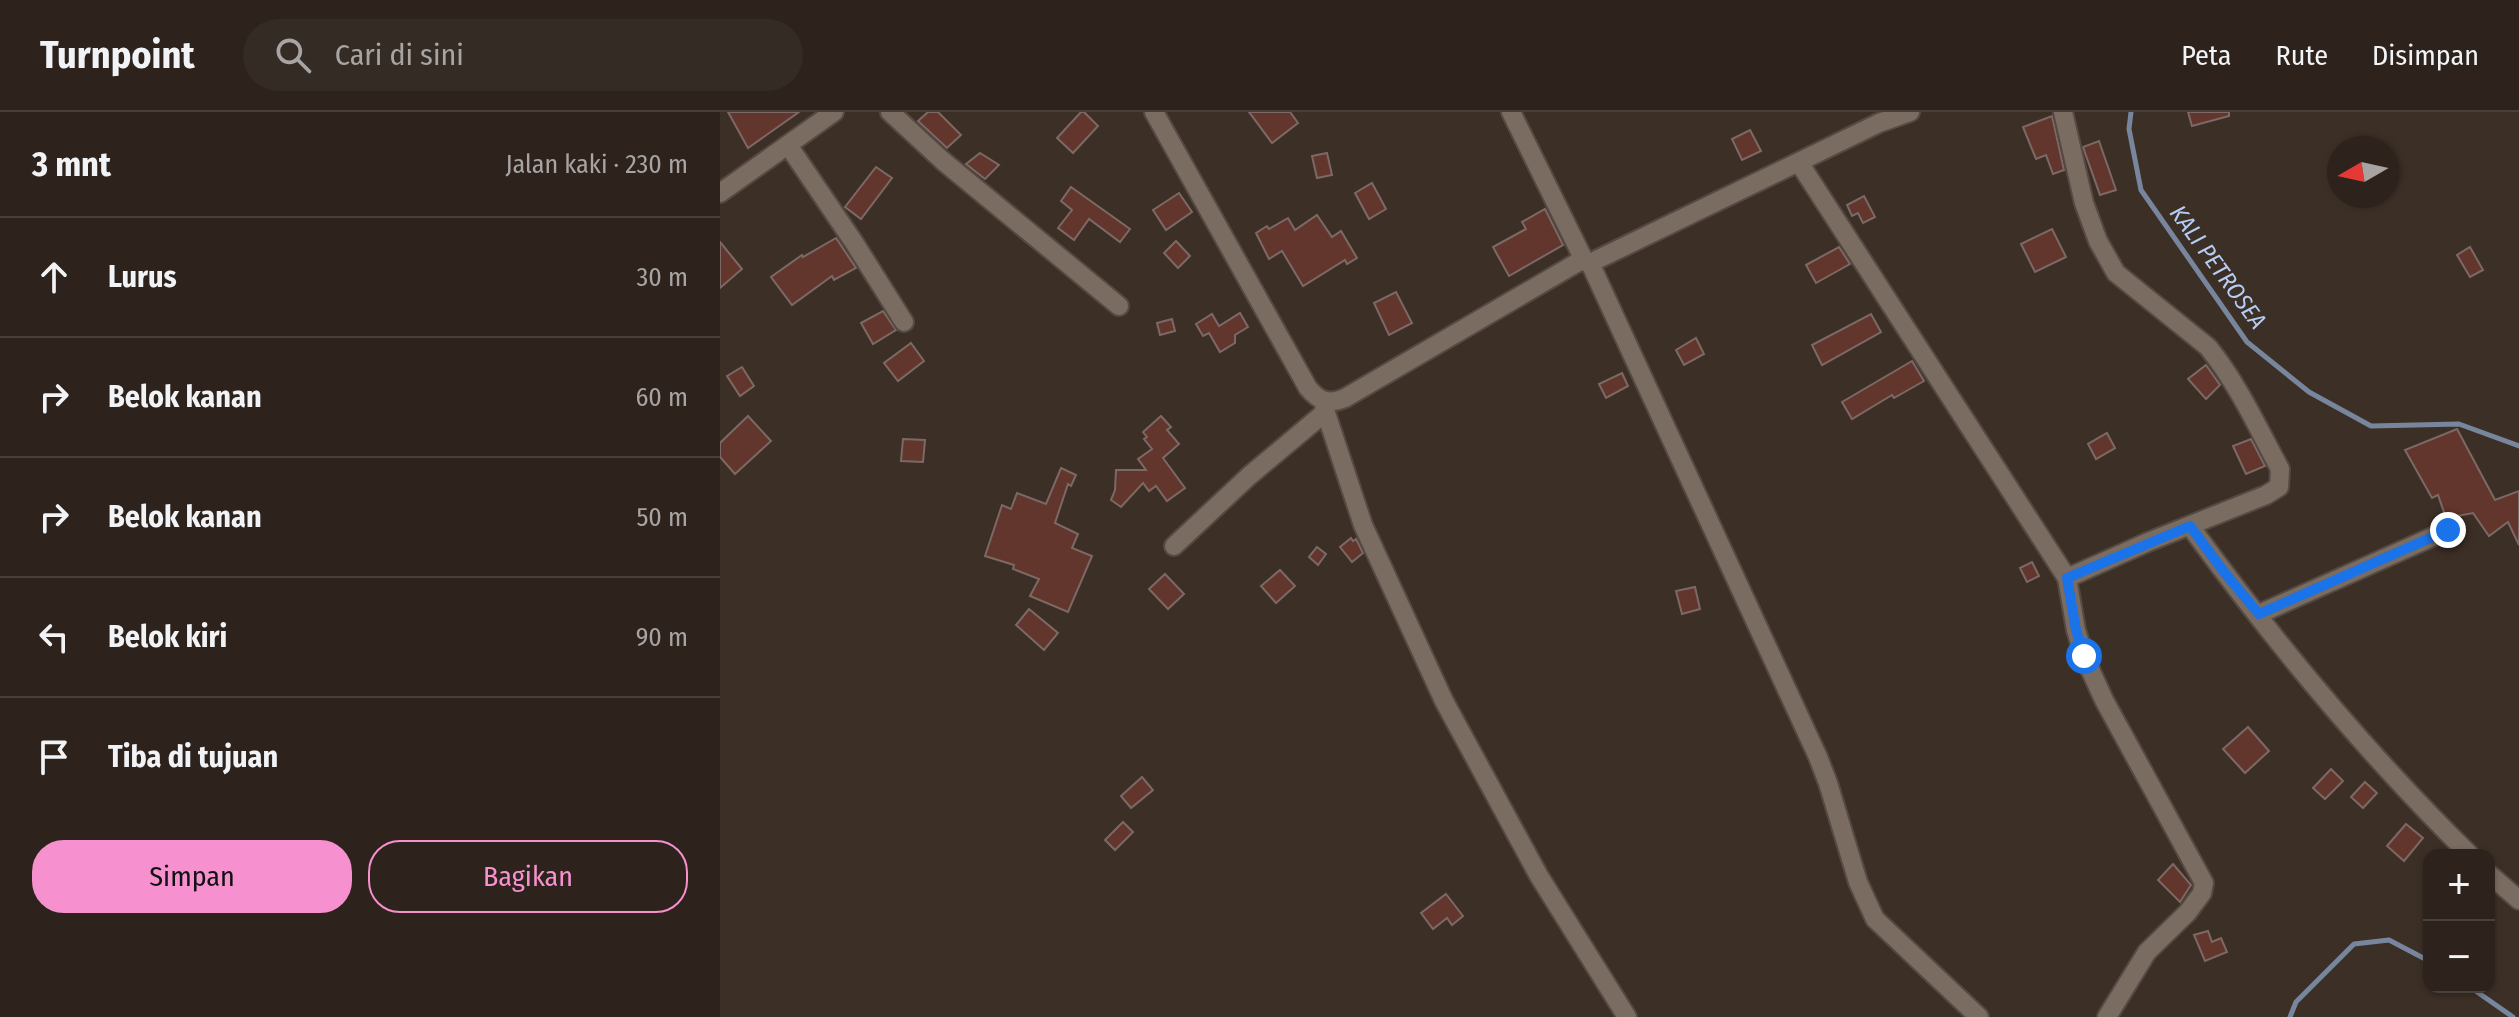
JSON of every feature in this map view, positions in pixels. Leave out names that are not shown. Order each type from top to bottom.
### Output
[{"type":"street","points":[[720,193],[834,112]]},
{"type":"street","points":[[890,112],[943,161],[1119,306]]},
{"type":"street","points":[[1154,112],[1308,388],[1326,406],[1363,525],[1444,701],[1539,876],[1627,1017]]},
{"type":"street","points":[[1511,112],[1587,262],[1818,757],[1869,909],[1886,931],[1979,1017]]},
{"type":"street","points":[[1174,546],[1249,476],[1323,414],[1326,406],[1587,262],[1800,164],[1879,123],[1910,112]]},
{"type":"street","points":[[2063,112],[2084,203],[2098,241],[2116,273],[2208,347],[2231,377],[2280,469],[2279,487],[2266,495],[2067,578]]},
{"type":"street","points":[[788,145],[904,322]]},
{"type":"street","points":[[1800,164],[2067,578],[2084,656],[2104,700],[2204,883],[2202,893],[2188,912],[2147,952],[2107,1017]]},
{"type":"street","points":[[2190,526],[2331,704],[2464,849]]},
{"type":"street","points":[[2259,614],[2448,530]]},
{"type":"street","points":[[2495,879],[2519,900]]},
{"type":"building","points":[[728,112],[799,112],[748,148]]},
{"type":"building","points":[[928,112],[938,112],[961,135],[947,148],[918,121]]},
{"type":"building","points":[[1081,112],[1098,126],[1073,153],[1057,138]]},
{"type":"building","points":[[1249,112],[1290,112],[1298,123],[1272,143]]},
{"type":"building","points":[[2188,112],[2229,112],[2229,116],[2192,126]]},
{"type":"building","points":[[2052,116],[2064,170],[2053,174],[2046,155],[2036,159],[2023,127]]},
{"type":"building","points":[[1750,130],[1761,151],[1742,160],[1732,139]]},
{"type":"building","points":[[2099,141],[2116,190],[2100,195],[2083,147]]},
{"type":"building","points":[[980,153],[999,165],[985,179],[966,164]]},
{"type":"building","points":[[1327,153],[1332,175],[1317,178],[1312,156]]},
{"type":"building","points":[[876,167],[892,178],[861,219],[845,207]]},
{"type":"building","points":[[1372,183],[1386,209],[1369,219],[1355,193]]},
{"type":"building","points":[[1071,187],[1130,229],[1120,242],[1089,219],[1074,240],[1058,228],[1072,210],[1061,201]]},
{"type":"building","points":[[1179,193],[1192,212],[1166,230],[1153,210]]},
{"type":"building","points":[[1864,196],[1875,217],[1863,223],[1858,213],[1852,216],[1847,205]]},
{"type":"building","points":[[1545,209],[1563,245],[1509,276],[1493,247],[1526,229],[1522,222]]},
{"type":"building","points":[[1317,215],[1332,237],[1341,231],[1357,258],[1347,264],[1345,260],[1303,286],[1282,251],[1269,259],[1256,233],[1288,218],[1295,230]]},
{"type":"building","points":[[2052,229],[2066,257],[2035,272],[2021,244]]},
{"type":"building","points":[[836,238],[856,268],[834,280],[832,276],[792,305],[771,277],[802,255]]},
{"type":"building","points":[[1176,241],[1190,256],[1178,268],[1164,253]]},
{"type":"building","points":[[720,242],[742,269],[720,288]]},
{"type":"building","points":[[1839,247],[1850,264],[1816,283],[1806,265]]},
{"type":"building","points":[[2470,247],[2483,270],[2470,277],[2457,255]]},
{"type":"building","points":[[1396,292],[1412,323],[1389,335],[1374,303]]},
{"type":"building","points":[[883,311],[896,330],[873,344],[861,323]]},
{"type":"building","points":[[1240,313],[1248,327],[1235,335],[1235,343],[1220,352],[1209,333],[1203,336],[1196,324],[1212,314],[1219,326]]},
{"type":"building","points":[[1871,314],[1881,332],[1822,365],[1812,345]]},
{"type":"building","points":[[1172,319],[1175,331],[1160,335],[1157,323]]},
{"type":"building","points":[[1696,338],[1704,354],[1684,365],[1676,350]]},
{"type":"building","points":[[911,343],[924,361],[898,381],[884,363]]},
{"type":"building","points":[[1912,361],[1924,381],[1894,398],[1892,395],[1852,419],[1842,402]]},
{"type":"building","points":[[2206,365],[2220,385],[2206,399],[2188,379]]},
{"type":"building","points":[[742,367],[754,386],[740,396],[727,376]]},
{"type":"building","points":[[1622,373],[1628,386],[1606,398],[1599,384]]},
{"type":"building","points":[[748,416],[771,441],[735,474],[720,457],[720,443]]},
{"type":"building","points":[[1161,416],[1171,427],[1167,430],[1179,444],[1163,458],[1185,488],[1167,501],[1156,486],[1149,491],[1143,483],[1121,507],[1111,500],[1116,470],[1146,470],[1138,459],[1152,449],[1143,432]]},
{"type":"building","points":[[2457,429],[2495,500],[2519,491],[2519,545],[2508,522],[2489,536],[2473,513],[2446,518],[2438,495],[2432,498],[2405,450]]},
{"type":"building","points":[[2107,433],[2115,448],[2096,459],[2088,444]]},
{"type":"building","points":[[903,439],[925,440],[923,462],[901,461]]},
{"type":"building","points":[[2251,439],[2265,466],[2246,474],[2233,446]]},
{"type":"building","points":[[1061,468],[1076,475],[1071,486],[1068,484],[1055,523],[1078,534],[1072,548],[1092,556],[1068,612],[1030,596],[1039,579],[1013,569],[1014,565],[985,556],[1002,505],[1011,509],[1017,493],[1046,504]]},
{"type":"building","points":[[1351,538],[1353,541],[1356,539],[1363,553],[1352,562],[1340,547]]},
{"type":"building","points":[[1317,547],[1326,554],[1318,565],[1309,557]]},
{"type":"building","points":[[2032,562],[2039,576],[2027,582],[2020,568]]},
{"type":"building","points":[[1280,570],[1295,586],[1276,603],[1261,586]]},
{"type":"building","points":[[1165,574],[1184,594],[1168,609],[1149,589]]},
{"type":"building","points":[[1695,587],[1700,609],[1682,614],[1676,591]]},
{"type":"building","points":[[1029,609],[1058,633],[1044,650],[1016,625]]},
{"type":"building","points":[[2248,727],[2269,751],[2245,773],[2223,749]]},
{"type":"building","points":[[2331,769],[2343,781],[2325,799],[2313,788]]},
{"type":"building","points":[[1142,777],[1153,790],[1131,808],[1121,796]]},
{"type":"building","points":[[2365,782],[2377,793],[2363,808],[2351,797]]},
{"type":"building","points":[[1123,822],[1133,832],[1115,850],[1105,840]]},
{"type":"building","points":[[2406,824],[2423,838],[2404,861],[2387,846]]},
{"type":"building","points":[[2173,864],[2191,885],[2180,902],[2158,880]]},
{"type":"building","points":[[1446,894],[1463,916],[1452,925],[1447,918],[1433,929],[1421,913]]},
{"type":"building","points":[[2208,931],[2212,942],[2221,938],[2227,952],[2205,961],[2194,935]]},
{"type":"waterway","name":"KALI PETROSEA","points":[[2131,112],[2129,129],[2141,190],[2247,342],[2309,392],[2371,426],[2459,424],[2519,446]]},
{"type":"waterway","points":[[2290,1017],[2296,1002],[2354,944],[2389,940],[2423,958]]},
{"type":"waterway","points":[[2479,993],[2513,1017]]},
{"type":"route","points":[[2084,656],[2067,578],[2190,526],[2259,614],[2448,530]]}]
